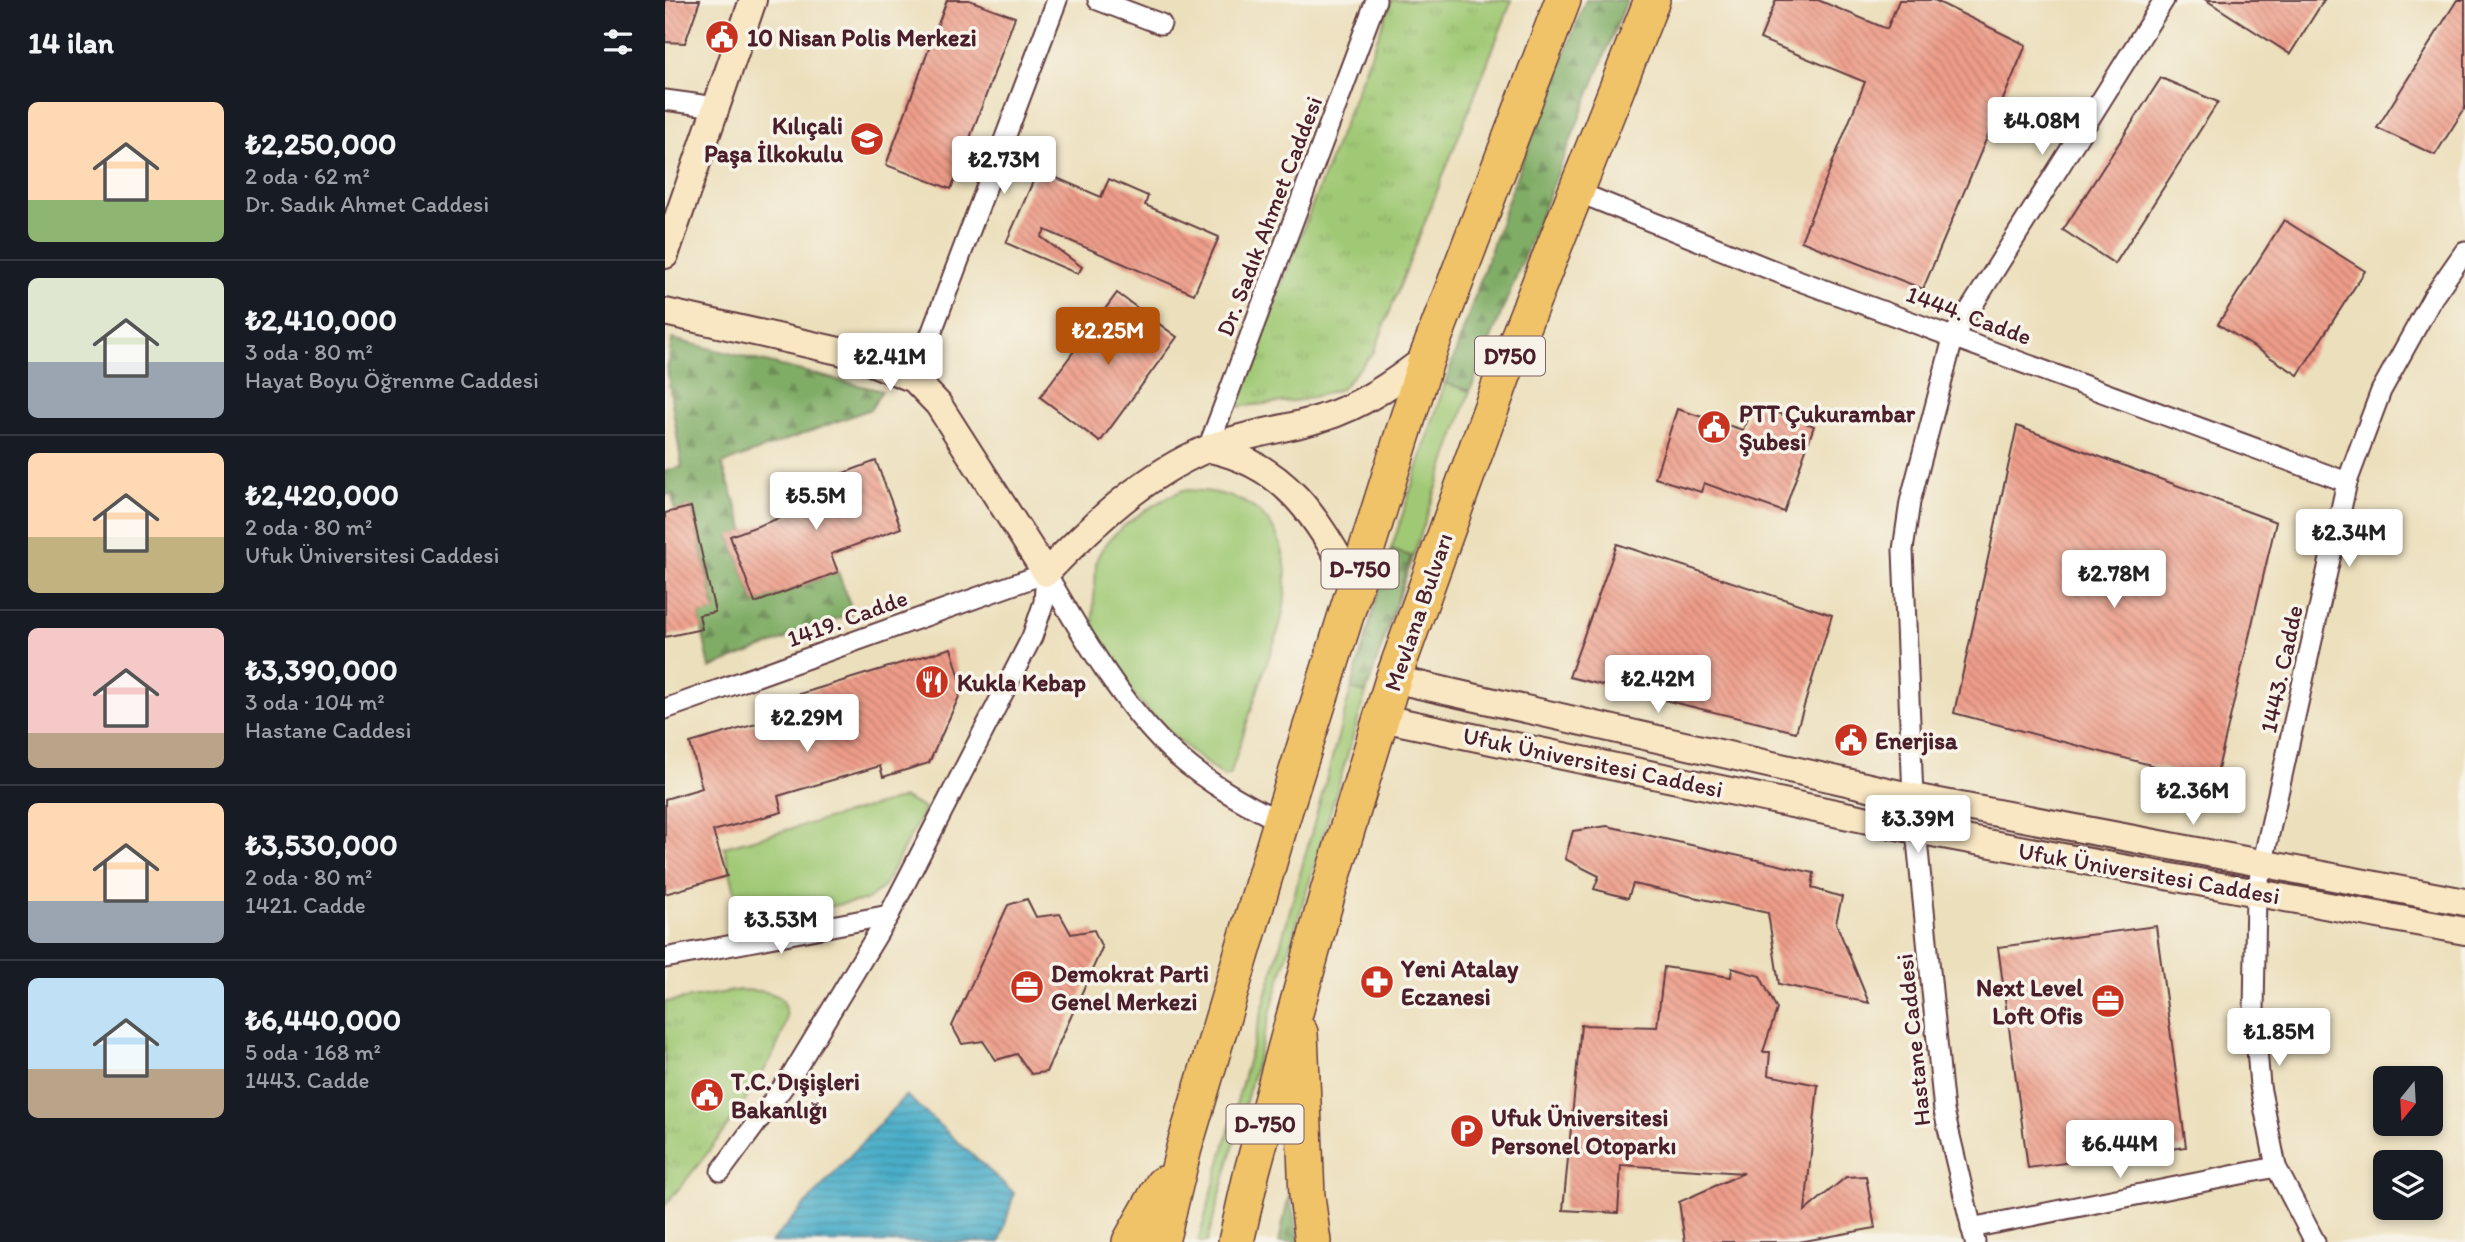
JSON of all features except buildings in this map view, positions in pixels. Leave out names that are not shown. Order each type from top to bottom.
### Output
[{"type":"highway","name":"D-750","points":[[1161,1242],[1184,1148],[1281,822],[1427,357],[1563,0]]},
{"type":"highway","name":"Mevlana Bulvarı","points":[[1236,1242],[1252,1171],[1299,1007],[1328,892],[1393,679],[1499,386],[1652,0]]},
{"type":"highway","points":[[1299,1007],[1307,1196],[1313,1242]]},
{"type":"highway","points":[[1130,1242],[1184,1148]]},
{"type":"main road","points":[[665,255],[753,0]]},
{"type":"main road","points":[[665,312],[848,353],[914,379],[938,404],[1046,573],[1093,523],[1136,489],[1208,448],[1342,412],[1395,382],[1427,357]]},
{"type":"main road","points":[[1208,448],[1239,455],[1266,470],[1288,488],[1327,537],[1355,586]]},
{"type":"main road","name":"Ufuk Üniversitesi Caddesi","points":[[1393,679],[1913,797],[2465,902]]},
{"type":"main road","name":"Ufuk Üniversitesi Caddesi","points":[[1382,718],[1916,830],[2465,931]]},
{"type":"main road","points":[[1913,797],[1916,830]]},
{"type":"street","points":[[914,379],[1057,0]]},
{"type":"street","points":[[1098,0],[1161,24]]},
{"type":"street","name":"Dr. Sadık Ahmet Caddesi","points":[[1208,448],[1376,0]]},
{"type":"street","points":[[1913,797],[1903,550],[1910,502],[1954,335],[2164,0]]},
{"type":"street","points":[[665,100],[716,107]]},
{"type":"street","name":"1444. Cadde","points":[[1575,191],[1793,278],[1954,335],[2347,482]]},
{"type":"street","name":"1443. Cadde","points":[[2315,1242],[2276,1167],[2260,1086],[2255,1025],[2256,893],[2347,482],[2381,391],[2433,298],[2465,251]]},
{"type":"street","points":[[1046,573],[1090,649],[1175,755],[1227,795],[1281,822]]},
{"type":"street","points":[[721,1171],[792,1075],[889,915],[1032,637],[1044,602],[1046,573]]},
{"type":"street","name":"1419. Cadde","points":[[665,709],[1046,573]]},
{"type":"street","name":"Hastane Caddesi","points":[[1916,830],[1944,1111],[1973,1235]]},
{"type":"street","points":[[665,957],[889,915]]},
{"type":"street","points":[[1973,1235],[2276,1167]]},
{"type":"green space","points":[[1392,0],[1512,0],[1374,352],[1341,389],[1302,400],[1234,407]]},
{"type":"green space","points":[[1586,0],[1627,0],[1470,391],[1445,383],[1516,177]]},
{"type":"green space","points":[[672,339],[882,391],[871,409],[722,464],[745,531],[730,537],[755,603],[838,572],[853,613],[710,668],[699,615],[715,611],[692,507],[675,511],[672,494],[665,495],[665,471],[682,467],[667,370]]},
{"type":"green space","points":[[1445,383],[1470,391],[1366,693],[1275,996],[1207,1242],[1198,1242],[1382,578]]},
{"type":"green space","points":[[1183,490],[1232,497],[1251,506],[1266,519],[1277,535],[1284,555],[1286,579],[1280,624],[1230,775],[1224,777],[1168,731],[1129,689],[1101,648],[1094,629],[1096,565],[1103,548],[1134,518]]},
{"type":"green space","points":[[1391,550],[1411,556],[1366,693],[1351,689]]},
{"type":"green space","points":[[904,798],[925,809],[883,887],[867,900],[742,921],[724,847]]},
{"type":"green space","name":"T.C. Dışişleri Bakanlığı","points":[[740,990],[770,993],[780,998],[784,1003],[786,1021],[762,1075],[719,1138],[665,1205],[665,1002]]},
{"type":"green space","points":[[1289,1195],[1300,1242],[1279,1242]]},
{"type":"water","points":[[906,1095],[1014,1193],[1000,1242],[771,1242]]},
{"type":"place","name":"10 Nisan Polis Merkezi","points":[[722,37]]},
{"type":"place","name":"Kılıçali Paşa İlkokulu","points":[[867,139]]},
{"type":"place","name":"PTT Çukurambar Şubesi","points":[[1714,427]]},
{"type":"place","name":"Kukla Kebap","points":[[932,682]]},
{"type":"place","name":"Enerjisa","points":[[1851,740]]},
{"type":"place","name":"Yeni Atalay Eczanesi","points":[[1377,982]]},
{"type":"place","name":"Demokrat Parti Genel Merkezi","points":[[1027,987]]},
{"type":"place","name":"Next Level Loft Ofis","points":[[2108,1001]]},
{"type":"place","name":"T.C. Dışişleri Bakanlığı","points":[[707,1095]]},
{"type":"place","name":"Ufuk Üniversitesi Personel Otoparkı","points":[[1467,1131]]}]
